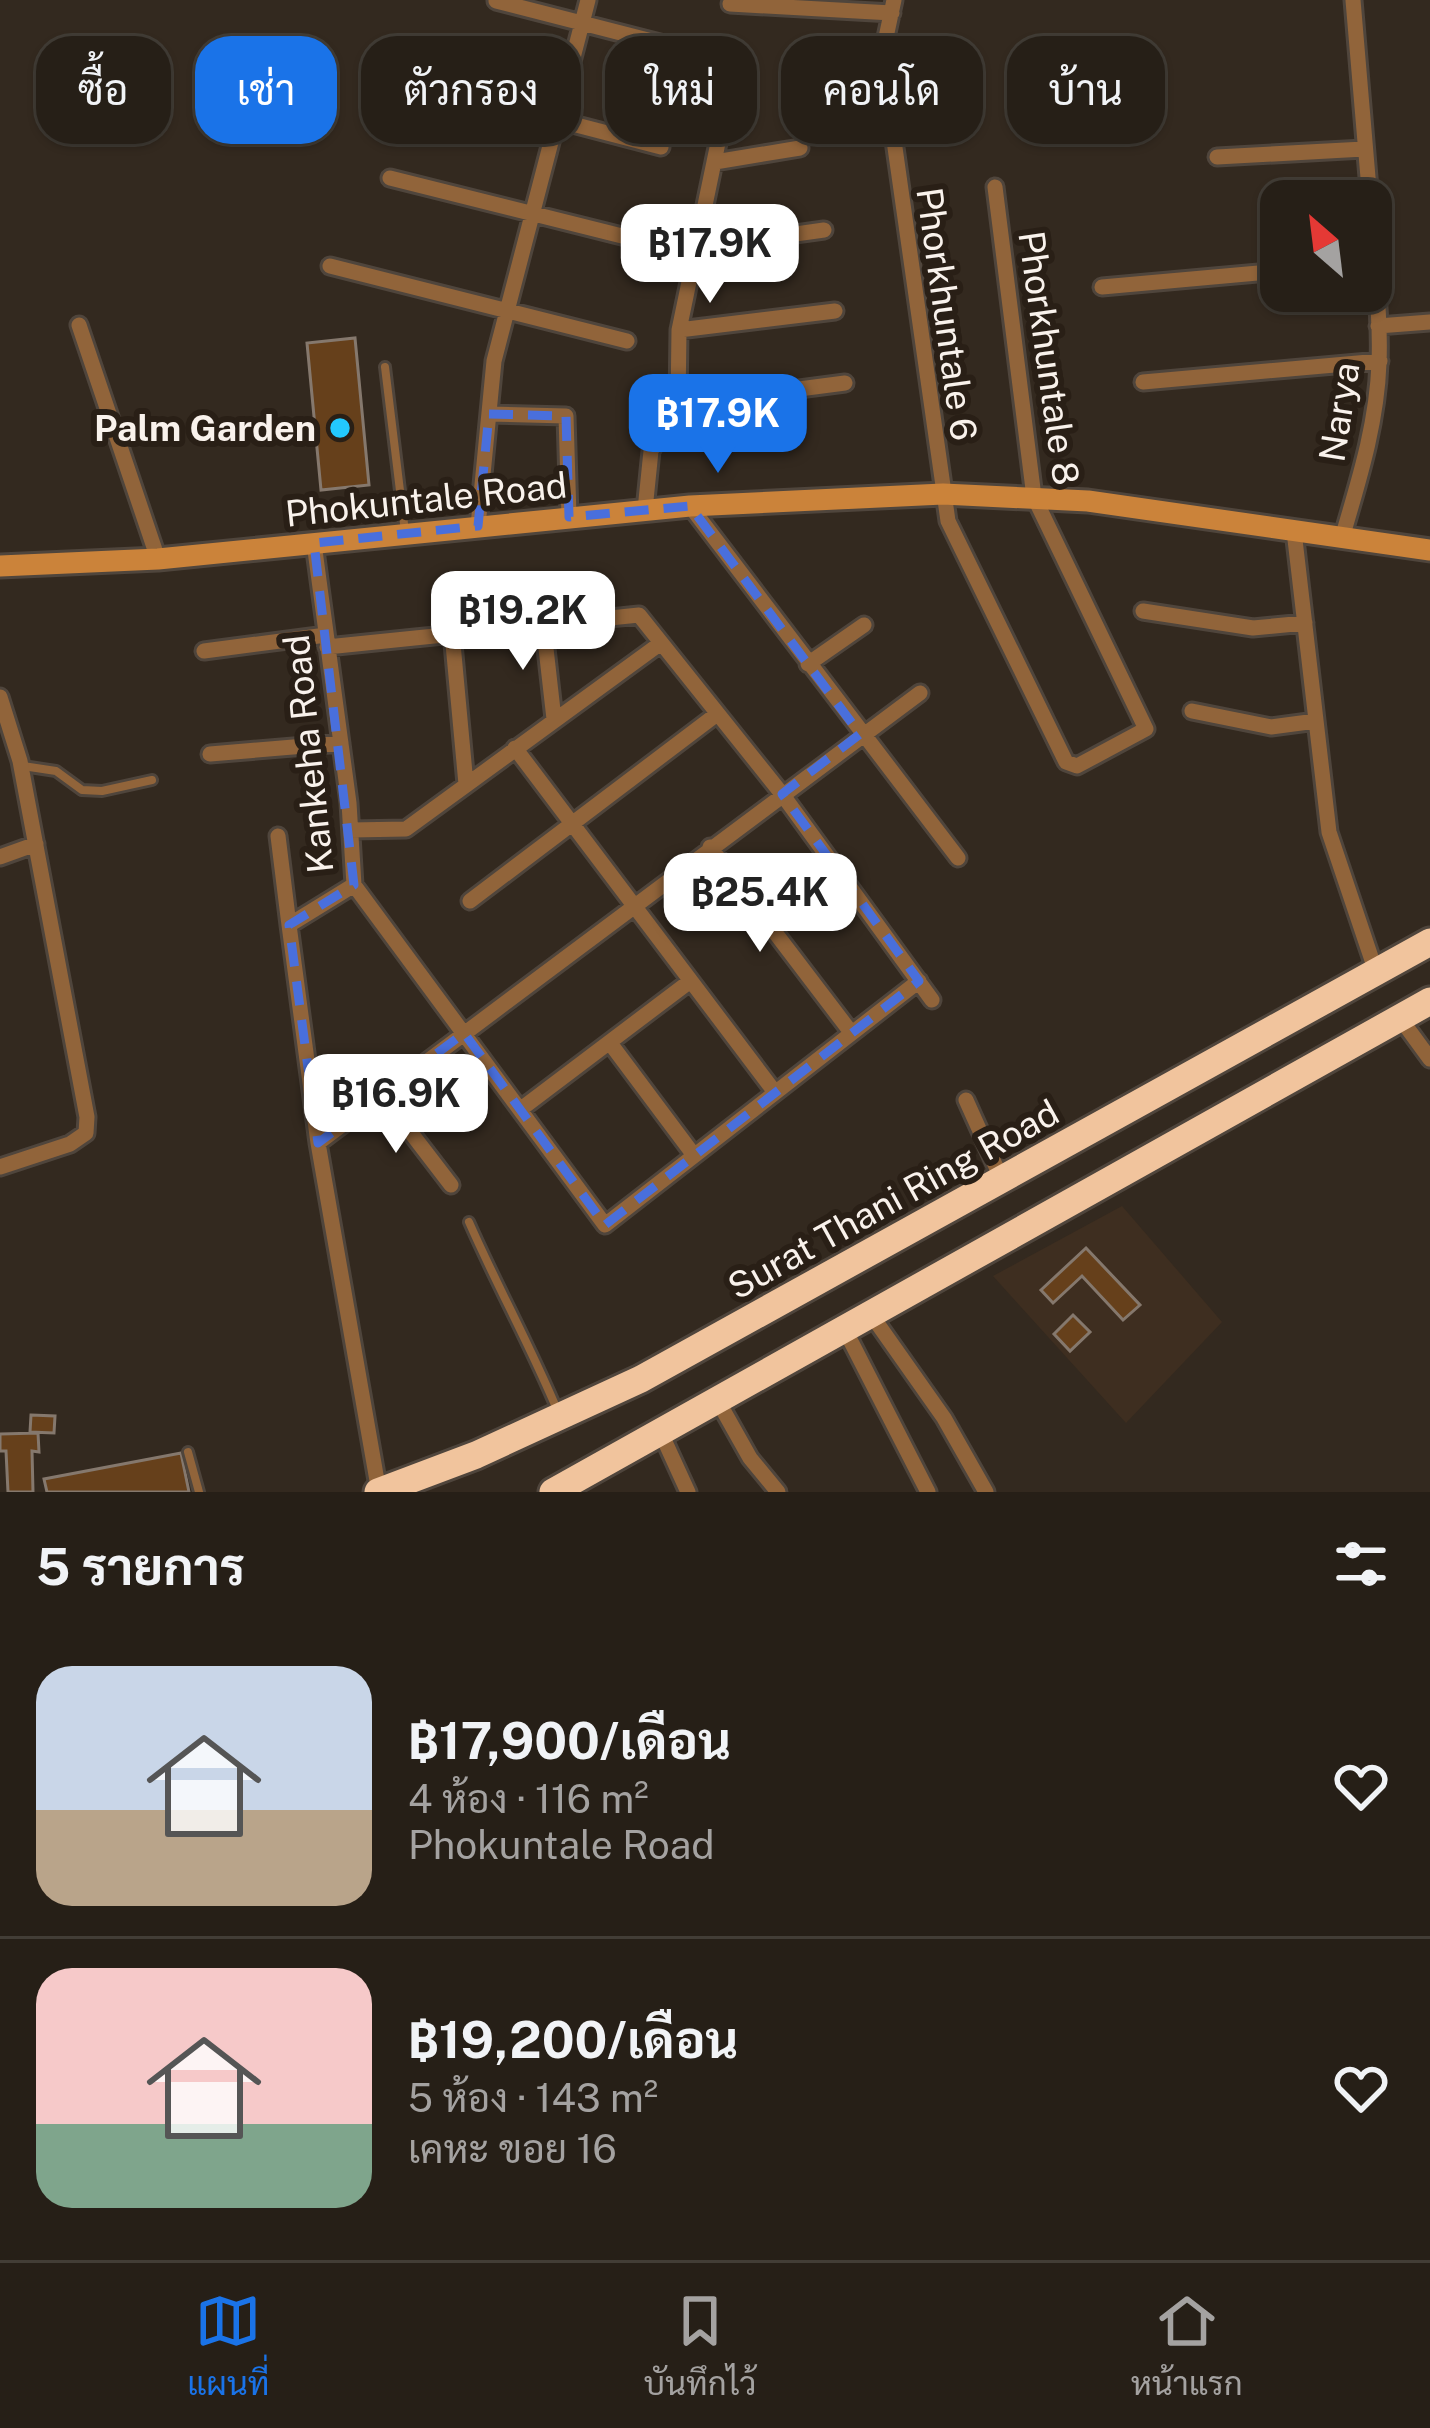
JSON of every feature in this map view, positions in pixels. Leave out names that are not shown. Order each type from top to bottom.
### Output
[{"type":"highway","name":"Surat Thani Ring Road","points":[[378,1492],[560,1419],[641,1379],[1430,942]]},
{"type":"highway","points":[[553,1492],[1430,1001]]},
{"type":"highway","points":[[1031,1164],[1056,1208]]},
{"type":"street","points":[[578,36],[588,0]]},
{"type":"street","points":[[1353,0],[1368,180]]},
{"type":"street","points":[[496,1],[634,36]]},
{"type":"street","points":[[730,4],[893,7]]},
{"type":"street","name":"Phorkhuntale 6","points":[[893,7],[883,56],[948,521],[1066,762],[1077,766],[1146,729]]},
{"type":"street","points":[[581,125],[661,147]]},
{"type":"street","points":[[478,526],[505,311],[549,144]]},
{"type":"street","points":[[645,510],[650,451],[678,405],[679,330],[718,144]]},
{"type":"street","points":[[715,161],[800,148]]},
{"type":"street","points":[[1217,158],[1364,148]]},
{"type":"street","points":[[390,178],[646,242]]},
{"type":"street","name":"Phorkhuntale 8","points":[[995,187],[1034,496],[1146,729]]},
{"type":"street","points":[[696,248],[824,230]]},
{"type":"street","points":[[330,266],[627,341]]},
{"type":"street","points":[[1102,287],[1260,273]]},
{"type":"street","points":[[679,330],[835,311]]},
{"type":"street","name":"Narya","points":[[1342,538],[1369,444],[1380,361],[1377,312]]},
{"type":"street","points":[[1378,326],[1430,322]]},
{"type":"street","points":[[79,325],[158,559]]},
{"type":"street","points":[[1142,382],[1380,361]]},
{"type":"street","points":[[678,405],[845,383]]},
{"type":"street","points":[[489,413],[566,416],[568,517]]},
{"type":"street","name":"Phokuntale Road","points":[[0,566],[158,559],[691,506],[943,494],[1088,501],[1430,550]]},
{"type":"street","points":[[691,506],[958,858]]},
{"type":"street","points":[[1294,531],[1329,832],[1376,972]]},
{"type":"street","name":"Kankeha Road","points":[[314,543],[354,885],[289,925],[318,1143],[378,1492]]},
{"type":"street","points":[[1143,611],[1252,628],[1305,622]]},
{"type":"street","points":[[204,651],[639,615],[782,794],[932,1000]]},
{"type":"street","points":[[544,622],[554,719]]},
{"type":"street","points":[[808,664],[864,625]]},
{"type":"street","points":[[452,633],[466,784]]},
{"type":"street","points":[[351,830],[406,830],[661,643]]},
{"type":"street","points":[[318,1143],[920,693]]},
{"type":"street","points":[[0,697],[7,744],[21,766],[87,1128],[70,1144],[0,1167]]},
{"type":"street","points":[[1192,711],[1271,727],[1316,722]]},
{"type":"street","points":[[470,901],[717,714]]},
{"type":"street","points":[[210,754],[341,743]]},
{"type":"street","points":[[515,748],[774,1091]]},
{"type":"street","points":[[278,836],[289,925]]},
{"type":"street","points":[[0,857],[36,844]]},
{"type":"street","points":[[710,847],[850,1031]]},
{"type":"street","points":[[354,885],[605,1225],[919,981]]},
{"type":"street","points":[[521,1109],[689,982]]},
{"type":"street","points":[[1400,1018],[1430,1059]]},
{"type":"street","points":[[610,1043],[694,1154]]},
{"type":"street","points":[[382,1096],[451,1185]]},
{"type":"street","points":[[966,1100],[1002,1180]]},
{"type":"street","points":[[870,1313],[944,1418],[986,1492]]},
{"type":"street","points":[[844,1328],[928,1492]]},
{"type":"street","points":[[718,1401],[750,1458],[778,1492]]},
{"type":"street","points":[[661,1432],[688,1492]]},
{"type":"lane","points":[[385,367],[406,533]]},
{"type":"lane","points":[[21,766],[56,771],[82,790],[102,791],[152,780]]},
{"type":"lane","points":[[469,1222],[534,1354],[560,1419]]},
{"type":"lane","points":[[188,1451],[199,1492]]},
{"type":"highlighted area","points":[[489,414],[566,416],[569,517],[690,506],[860,734],[782,794],[919,981],[605,1225],[464,1033],[318,1143],[289,925],[354,885],[314,543],[478,526]]},
{"type":"shaded area","points":[[1122,1206],[1222,1322],[1126,1423],[993,1276]]},
{"type":"building","name":"Palm Garden","points":[[355,338],[369,485],[321,490],[307,343]]},
{"type":"building","points":[[1086,1248],[1140,1305],[1123,1320],[1082,1276],[1053,1303],[1041,1290]]},
{"type":"building","points":[[1073,1315],[1090,1332],[1070,1351],[1054,1334]]},
{"type":"building","points":[[31,1415],[55,1416],[54,1433],[30,1432]]},
{"type":"building","points":[[38,1433],[39,1452],[32,1451],[33,1492],[8,1492],[6,1451],[0,1451],[0,1434]]},
{"type":"building","points":[[181,1453],[189,1492],[47,1492],[44,1479]]},
{"type":"place","name":"Palm Garden","points":[[340,428]]}]
